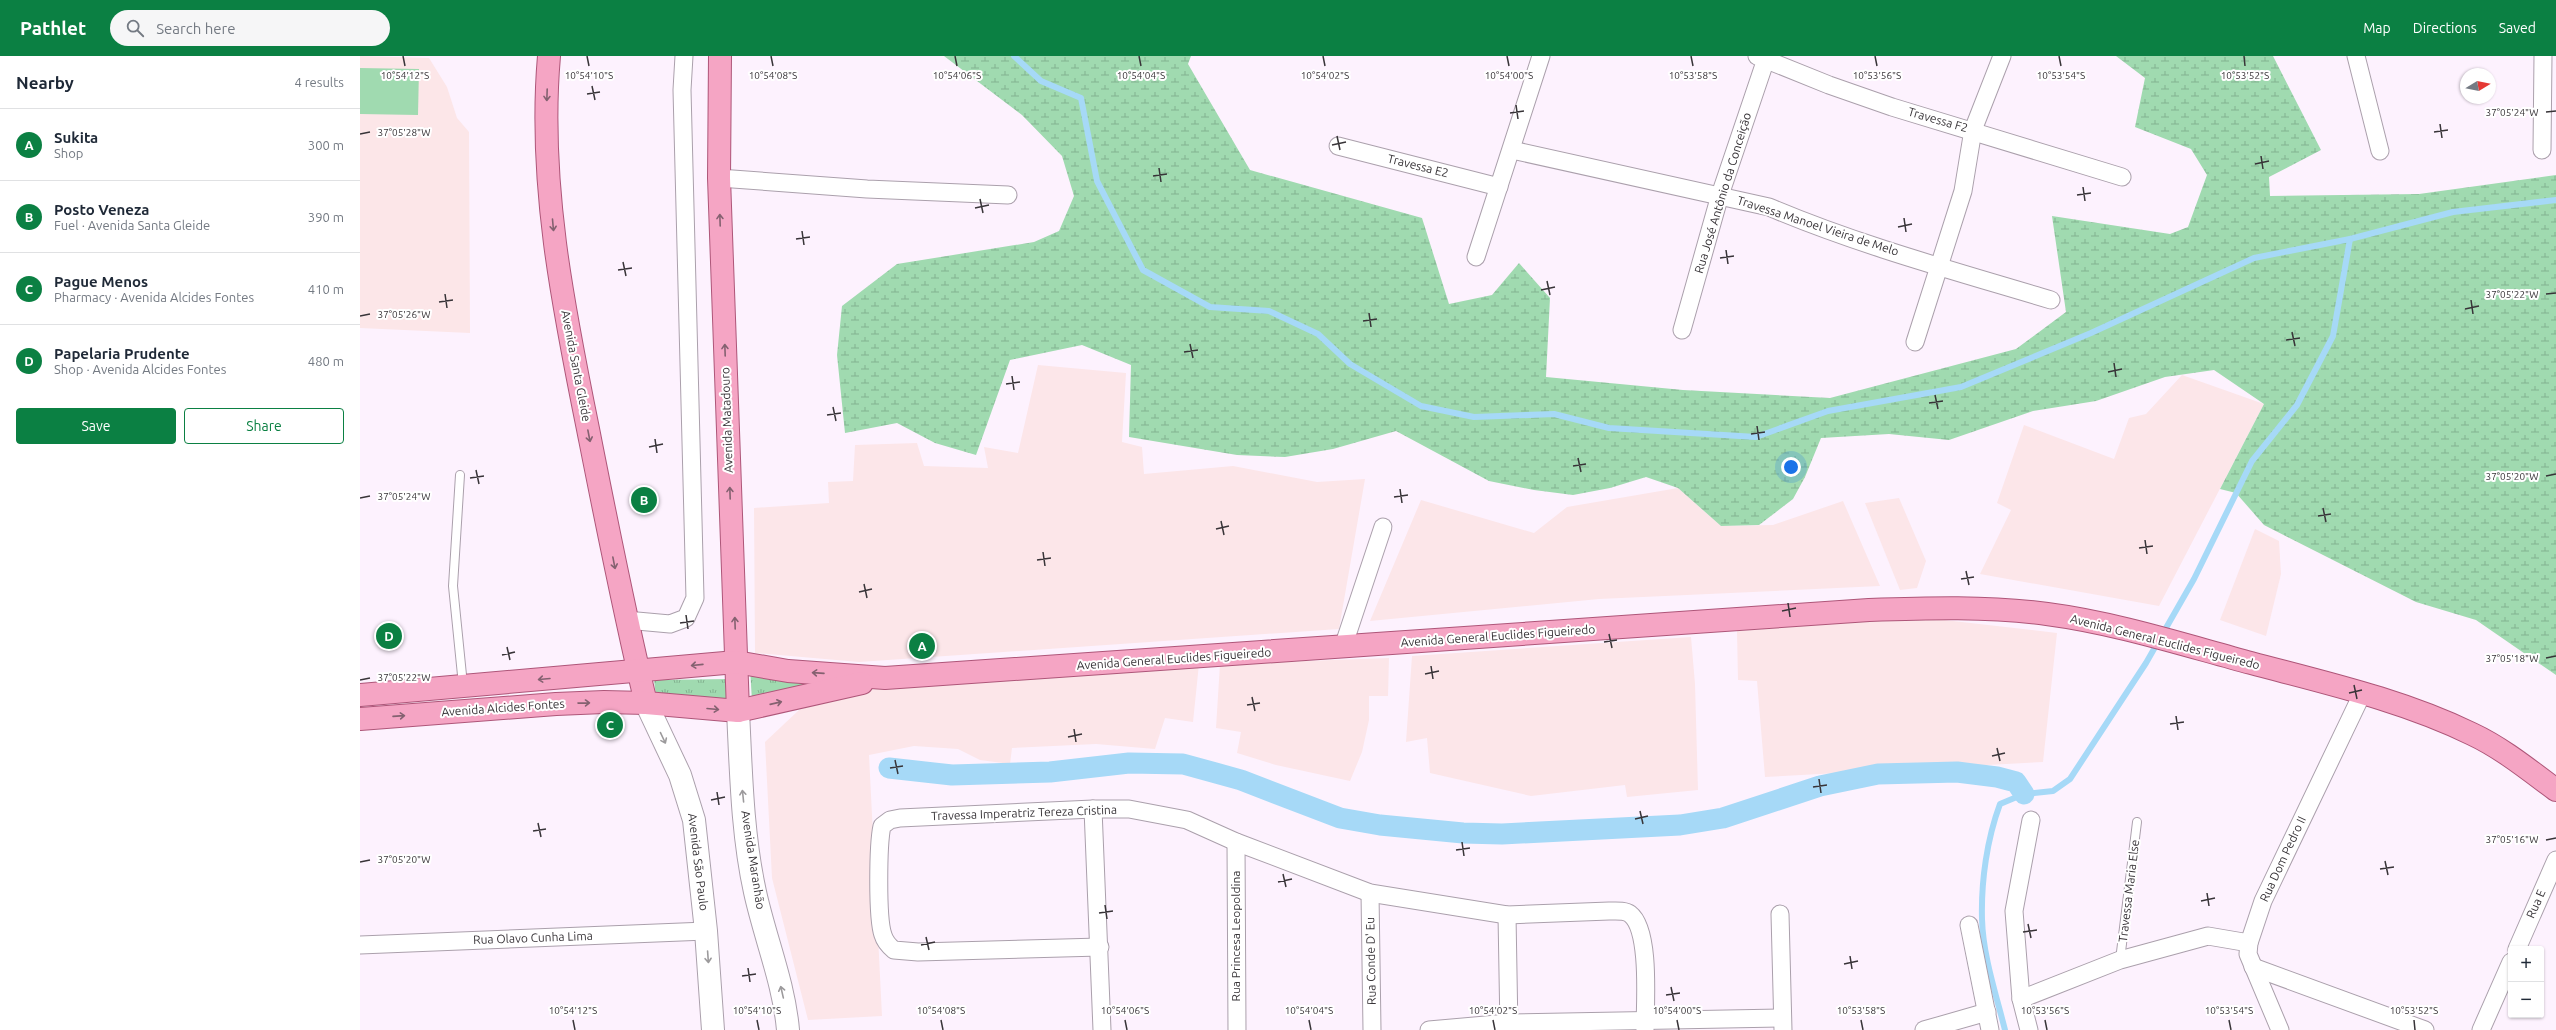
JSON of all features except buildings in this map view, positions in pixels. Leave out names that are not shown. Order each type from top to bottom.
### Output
[{"type":"main road","name":"Avenida Santa Gleide","points":[[549,56],[547,152],[553,229],[569,336],[626,620],[646,703]]},
{"type":"main road","name":"Avenida Matadouro","points":[[720,56],[719,178],[738,711]]},
{"type":"main road","name":"Avenida General Euclides Figueiredo","points":[[736,662],[788,671],[885,678],[1862,610],[1938,608],[2048,614],[2134,632],[2363,692],[2422,712],[2473,734],[2509,756],[2556,790]]},
{"type":"main road","name":"Avenida Alcides Fontes","points":[[360,695],[736,662]]},
{"type":"main road","name":"Avenida General Euclides Figueiredo","points":[[738,711],[885,678]]},
{"type":"main road","name":"Avenida Alcides Fontes","points":[[360,719],[556,704],[646,703],[738,711]]},
{"type":"main road","name":"Avenida São Paulo","points":[[646,703],[688,795],[694,820],[706,931],[713,1030]]},
{"type":"main road","name":"Avenida Maranhão","points":[[738,711],[743,791],[755,891],[781,984],[788,1030]]},
{"type":"street","points":[[626,620],[670,624],[686,618],[695,598],[682,90],[684,56]]},
{"type":"street","points":[[1476,257],[1512,150],[1541,56]]},
{"type":"street","points":[[1915,342],[1963,191],[1973,130],[2002,56]]},
{"type":"street","points":[[2356,56],[2380,151]]},
{"type":"street","points":[[2542,150],[2543,56]]},
{"type":"street","name":"Travessa F2","points":[[1763,57],[1829,85],[2122,177]]},
{"type":"street","name":"Rua José Antônio da Conceição","points":[[1682,330],[1720,195],[1763,57]]},
{"type":"street","name":"Travessa E2","points":[[1338,146],[1499,187]]},
{"type":"street","name":"Travessa Manoel Vieira de Melo","points":[[1512,150],[1769,207],[1794,218],[1938,266],[2051,300]]},
{"type":"street","points":[[719,178],[901,191],[1008,195]]},
{"type":"street","points":[[1343,647],[1383,527]]},
{"type":"street","name":"Rua Dom Pedro II","points":[[2280,1030],[2248,954],[2249,943],[2264,900],[2363,692]]},
{"type":"street","points":[[1093,809],[1100,947],[1102,1030]]},
{"type":"street","name":"Travessa Imperatriz Tereza Cristina","points":[[1100,947],[898,951],[889,945],[881,926],[879,850],[882,826],[900,818],[1093,809],[1129,809],[1187,820],[1236,842],[1370,893],[1507,915],[1609,911],[1629,914],[1636,922],[1644,947],[1645,1026]]},
{"type":"street","points":[[2029,1030],[2021,999],[2014,911],[2031,820]]},
{"type":"street","name":"Rua Princesa Leopoldina","points":[[1236,842],[1237,1030]]},
{"type":"street","name":"Rua E","points":[[2518,946],[2556,860]]},
{"type":"street","name":"Rua Conde D' Eu","points":[[1370,893],[1372,1030]]},
{"type":"street","points":[[1429,1030],[1508,1027],[1782,1024],[1780,914]]},
{"type":"street","points":[[1507,915],[1508,1027]]},
{"type":"street","points":[[1969,925],[1990,1030]]},
{"type":"street","name":"Rua Olavo Cunha Lima","points":[[360,945],[706,931]]},
{"type":"street","points":[[2021,999],[2120,960],[2208,936],[2249,943]]},
{"type":"street","points":[[2253,966],[2425,1030]]},
{"type":"street","points":[[2481,1030],[2508,969]]},
{"type":"street","points":[[1924,1030],[1987,1012]]},
{"type":"lane","points":[[460,475],[452,586],[463,686]]},
{"type":"lane","name":"Travessa Maria Else","points":[[2120,960],[2137,822]]},
{"type":"shaded area","points":[[360,56],[429,58],[447,87],[457,118],[469,132],[470,333],[360,328]]},
{"type":"shaded area","points":[[1038,365],[1126,373],[1122,442],[1142,447],[1144,474],[1233,466],[1317,482],[1365,479],[1339,629],[859,662],[755,653],[754,508],[829,503],[828,482],[853,481],[855,445],[917,443],[924,466],[988,468],[984,447],[1018,453]]},
{"type":"shaded area","points":[[2182,375],[2264,404],[2159,606],[1980,574],[2011,510],[1997,503],[2024,425],[2114,459],[2129,418],[2146,414]]},
{"type":"shaded area","points":[[1678,488],[1721,526],[1773,525],[1843,501],[1880,586],[1599,599],[1370,621],[1421,500],[1534,533],[1567,507]]},
{"type":"shaded area","points":[[1899,498],[1926,561],[1917,588],[1900,590],[1865,503]]},
{"type":"shaded area","points":[[2255,529],[2279,541],[2281,574],[2266,636],[2220,620]]},
{"type":"shaded area","points":[[1918,617],[2057,633],[2043,762],[1765,777],[1757,681],[1738,680],[1737,631]]},
{"type":"shaded area","points":[[1691,637],[1695,684],[1698,790],[1627,797],[1625,785],[1531,796],[1430,773],[1427,738],[1406,742],[1412,656]]},
{"type":"shaded area","points":[[1389,658],[1388,696],[1369,696],[1369,720],[1362,752],[1350,781],[1276,765],[1237,753],[1241,732],[1216,728],[1220,664]]},
{"type":"shaded area","points":[[1199,664],[1193,722],[1165,718],[1155,749],[1096,744],[1012,748],[1010,764],[980,760],[958,749],[914,746],[869,755],[882,1016],[808,1020],[772,878],[765,742],[799,710],[884,683]]},
{"type":"green space","points":[[944,56],[1191,56],[1188,64],[1250,170],[1422,218],[1449,304],[1492,295],[1519,263],[1550,298],[1546,377],[1683,390],[1830,398],[2016,349],[2066,312],[2052,216],[2170,234],[2188,227],[2207,175],[2191,149],[2135,127],[2145,78],[2116,56],[2273,56],[2321,150],[2269,177],[2270,196],[2419,194],[2556,175],[2556,675],[2476,620],[2416,602],[2264,525],[2236,493],[2220,489],[2264,404],[2214,370],[2165,377],[2096,401],[2033,411],[1949,440],[1889,434],[1821,438],[1805,477],[1793,499],[1759,525],[1721,526],[1678,488],[1646,477],[1610,488],[1573,495],[1534,490],[1489,481],[1396,431],[1333,449],[1285,457],[1237,455],[1129,437],[1131,365],[1082,345],[1010,360],[976,455],[935,443],[897,423],[845,433],[837,355],[842,306],[897,264],[1034,242],[1059,231],[1074,196],[1062,156],[1022,115]]},
{"type":"green space","points":[[360,68],[419,69],[418,115],[360,114]]},
{"type":"green space","points":[[750,668],[851,683],[752,701]]},
{"type":"green space","points":[[730,679],[731,701],[656,696],[654,680]]},
{"type":"waterway","points":[[1014,56],[1041,81],[1081,98],[1097,181],[1143,270],[1210,307],[1269,311],[1318,334],[1350,364],[1421,406],[1474,417],[1554,414],[1609,428],[1756,437],[1828,411],[1961,387],[2091,333],[2254,258],[2350,239],[2453,212],[2556,200]]},
{"type":"waterway","points":[[2005,1030],[1987,961],[1982,919],[1984,875],[1988,846],[1995,817],[2000,804],[2024,794],[2053,791],[2070,779],[2146,663],[2194,579],[2252,461],[2297,405],[2333,336],[2350,239]]},
{"type":"waterway","points":[[889,768],[952,775],[1050,772],[1129,763],[1183,764],[1241,780],[1340,818],[1380,825],[1463,833],[1502,834],[1680,825],[1723,818],[1820,786],[1878,774],[1957,772],[1997,777],[2016,782],[2024,794]]},
{"type":"place","name":"Posto Veneza","points":[[644,500]]},
{"type":"place","name":"Papelaria Prudente","points":[[389,636]]},
{"type":"place","name":"Sukita","points":[[922,646]]},
{"type":"place","name":"Pague Menos","points":[[610,725]]}]
